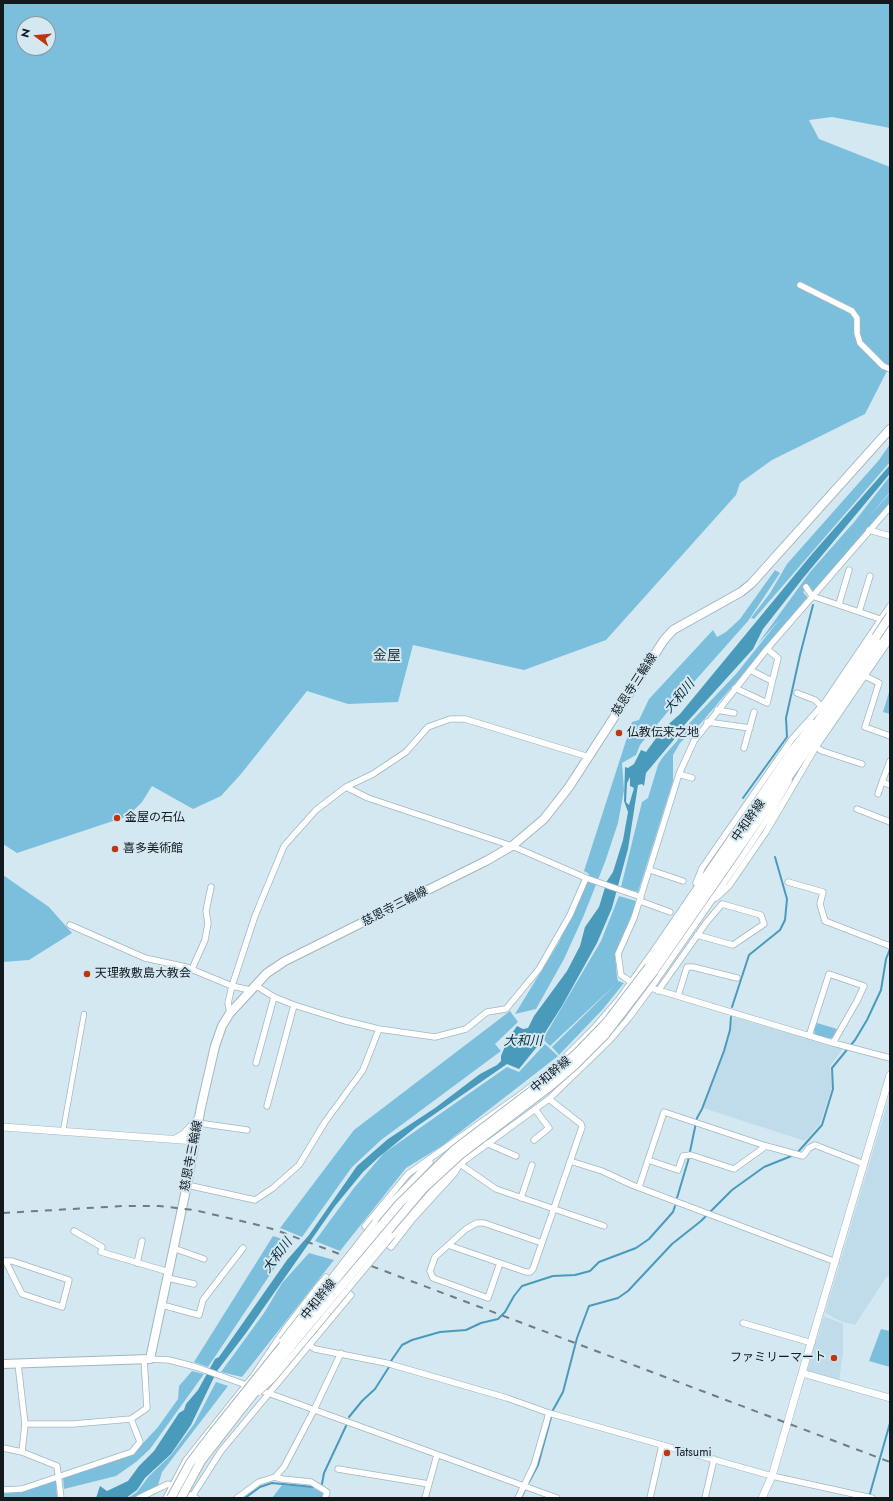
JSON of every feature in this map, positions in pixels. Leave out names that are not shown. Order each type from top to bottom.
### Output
[{"type":"main road","name":"慈恩寺三輪線","points":[[147,1359],[162,1305],[215,1046],[222,1026],[230,1013],[267,973],[285,961],[385,912],[512,846],[544,819],[589,757],[664,640],[673,630],[741,592],[773,562],[890,429]]},
{"type":"main road","name":"中和幹線","points":[[181,1498],[201,1461],[244,1405],[297,1339],[424,1188],[461,1154],[553,1084],[575,1065],[604,1036],[800,761],[883,639],[890,616]]},
{"type":"main road","name":"中和幹線","points":[[171,1498],[190,1463],[261,1371],[341,1273],[419,1183],[454,1150],[546,1080],[576,1054],[607,1022],[652,969],[824,707],[890,630]]},
{"type":"main road","points":[[3,1364],[147,1359]]},
{"type":"street","points":[[800,284],[852,311],[857,318],[857,333],[860,343],[883,366],[890,369]]},
{"type":"street","points":[[631,982],[621,975],[618,954],[650,870],[679,774],[694,741],[707,722],[767,649],[890,506]]},
{"type":"street","points":[[869,530],[890,536]]},
{"type":"street","points":[[838,604],[849,570]]},
{"type":"street","points":[[859,612],[870,576]]},
{"type":"street","points":[[806,587],[812,596],[890,622]]},
{"type":"street","points":[[460,1164],[454,1174],[412,1220],[391,1246],[365,1226],[408,1174],[524,1092],[556,1066],[596,1027],[631,982],[791,750],[824,707],[890,606]]},
{"type":"street","points":[[707,907],[729,886],[766,832],[816,747],[866,676],[883,639]]},
{"type":"street","points":[[735,688],[767,704],[778,658],[767,649]]},
{"type":"street","points":[[750,670],[772,681]]},
{"type":"street","points":[[866,676],[879,683],[865,727],[890,736]]},
{"type":"street","points":[[797,694],[815,700],[824,707]]},
{"type":"street","points":[[717,710],[734,713]]},
{"type":"street","points":[[744,748],[754,712]]},
{"type":"street","points":[[230,1013],[228,1003],[232,986],[255,916],[284,846],[316,810],[346,787],[373,774],[406,752],[428,727],[450,719],[465,719],[589,757]]},
{"type":"street","points":[[707,722],[750,728]]},
{"type":"street","points":[[816,747],[822,751],[862,764]]},
{"type":"street","points":[[244,1405],[273,1379],[392,1236],[441,1181],[486,1143],[549,1099],[610,1040],[651,988],[768,818],[800,761]]},
{"type":"street","points":[[878,794],[890,761]]},
{"type":"street","points":[[679,774],[692,778]]},
{"type":"street","points":[[882,782],[890,785]]},
{"type":"street","points":[[346,787],[368,798],[512,846],[670,912]]},
{"type":"street","points":[[857,809],[890,822]]},
{"type":"street","points":[[650,870],[683,881]]},
{"type":"street","points":[[70,925],[145,958],[192,969],[232,986],[253,987],[294,1005],[342,1020],[434,1037],[466,1029],[487,1012],[506,1010],[540,969],[570,915],[586,878]]},
{"type":"street","points":[[788,882],[823,892],[820,904],[826,921],[889,946]]},
{"type":"street","points":[[192,969],[205,940],[208,923],[206,911],[211,887]]},
{"type":"street","points":[[658,990],[697,935],[722,904],[761,915],[764,924],[733,945],[697,935]]},
{"type":"street","points":[[678,996],[687,967],[693,967],[737,978]]},
{"type":"street","points":[[809,1036],[829,974],[864,986],[857,1002],[833,1043]]},
{"type":"street","points":[[651,988],[809,1036],[890,1058]]},
{"type":"street","points":[[256,1063],[274,997]]},
{"type":"street","points":[[267,1106],[294,1005]]},
{"type":"street","points":[[63,1131],[84,1014]]},
{"type":"street","points":[[187,1185],[255,1200],[273,1188],[299,1165],[325,1122],[363,1070],[379,1028]]},
{"type":"street","points":[[762,1498],[772,1476],[890,1075]]},
{"type":"street","points":[[448,1245],[526,1272],[530,1272],[533,1269],[582,1124],[549,1099]]},
{"type":"street","points":[[534,1140],[549,1128],[535,1109]]},
{"type":"street","points":[[639,1187],[664,1112],[766,1146],[803,1156],[809,1148],[815,1146],[864,1164]]},
{"type":"street","points":[[175,1139],[184,1134],[199,1120],[248,1130]]},
{"type":"street","points":[[3,1126],[195,1141]]},
{"type":"street","points":[[486,1143],[516,1156]]},
{"type":"street","points":[[648,1160],[678,1170],[683,1156],[689,1155],[734,1169],[766,1146]]},
{"type":"street","points":[[261,1371],[287,1334],[375,1222],[412,1179],[439,1153]]},
{"type":"street","points":[[570,1160],[836,1262]]},
{"type":"street","points":[[460,1164],[496,1189],[604,1226]]},
{"type":"street","points":[[521,1198],[532,1165]]},
{"type":"street","points":[[500,1263],[488,1298],[433,1278],[430,1271],[435,1257],[466,1229],[477,1223],[484,1223],[542,1243]]},
{"type":"street","points":[[74,1231],[102,1247],[101,1252],[137,1263],[194,1284]]},
{"type":"street","points":[[137,1263],[142,1241]]},
{"type":"street","points":[[173,1248],[204,1259]]},
{"type":"street","points":[[162,1305],[199,1315],[202,1300],[243,1248]]},
{"type":"street","points":[[12,1261],[69,1280],[62,1307],[22,1294],[4,1262],[12,1261]]},
{"type":"street","points":[[139,1498],[160,1486],[168,1484],[172,1485],[193,1497],[220,1451],[351,1295],[326,1277],[285,1329],[246,1385],[186,1460],[172,1485],[166,1498]]},
{"type":"street","points":[[743,1323],[812,1343]]},
{"type":"street","points":[[285,1329],[307,1346],[315,1349],[341,1353],[400,1367],[507,1398],[549,1413],[772,1476],[869,1497]]},
{"type":"street","points":[[237,1498],[259,1482],[275,1477],[284,1467],[314,1410],[341,1353]]},
{"type":"street","points":[[25,1424],[73,1424],[131,1419],[147,1408],[147,1359],[169,1360],[196,1367],[557,1498]]},
{"type":"street","points":[[18,1364],[25,1424],[22,1452]]},
{"type":"street","points":[[802,1373],[890,1398]]},
{"type":"street","points":[[518,1498],[522,1486],[534,1465],[549,1413]]},
{"type":"street","points":[[3,1490],[22,1489],[59,1478],[132,1452],[140,1442],[131,1419]]},
{"type":"street","points":[[650,1498],[662,1446]]},
{"type":"street","points":[[3,1448],[22,1452],[57,1466],[61,1498]]},
{"type":"street","points":[[425,1498],[437,1455]]},
{"type":"street","points":[[704,1498],[714,1460]]},
{"type":"street","points":[[338,1469],[429,1484]]},
{"type":"street","points":[[275,1477],[311,1482],[327,1492],[325,1498]]},
{"type":"shaded area","points":[[3,3],[890,3],[890,128],[832,117],[809,120],[819,139],[890,167],[890,365],[865,414],[772,460],[740,483],[736,495],[606,640],[524,670],[413,645],[398,702],[348,704],[307,691],[241,774],[221,796],[193,809],[152,786],[142,802],[128,816],[17,853],[3,844]]},
{"type":"shaded area","points":[[890,444],[890,462],[754,619],[751,618],[770,593],[787,564],[879,460]]},
{"type":"shaded area","points":[[890,476],[890,492],[866,520],[890,493],[890,504],[811,594],[807,587],[803,592],[808,598],[701,723],[680,743],[673,755],[673,781],[638,892],[621,887],[642,802],[648,798],[658,765],[662,758],[677,741],[682,731],[736,674],[780,619],[757,645],[810,572],[855,521]]},
{"type":"shaded area","points":[[775,570],[780,573],[748,621],[670,709],[640,745],[636,755],[622,763],[624,790],[618,823],[605,862],[584,915],[564,959],[536,1009],[515,1014],[559,942],[589,874],[584,871],[632,722],[639,720],[649,699],[713,630],[717,637],[726,632],[740,619]]},
{"type":"shaded area","points":[[890,689],[890,714],[883,712]]},
{"type":"shaded area","points":[[3,875],[49,907],[72,933],[29,960],[3,962]]},
{"type":"shaded area","points":[[619,896],[636,901],[633,912],[615,954],[618,981],[624,983],[603,1009],[559,1055],[552,1047],[617,983],[550,1046],[543,1039],[601,941]]},
{"type":"shaded area","points":[[510,1011],[518,1022],[495,1044],[501,1051],[381,1140],[352,1167],[302,1237],[280,1228],[354,1130]]},
{"type":"shaded area","points":[[733,1017],[843,1049],[830,1066],[832,1087],[820,1124],[805,1141],[703,1108],[730,1036]]},
{"type":"shaded area","points":[[817,1023],[837,1029],[832,1038],[827,1039],[815,1035],[814,1030]]},
{"type":"shaded area","points":[[545,1044],[558,1056],[442,1146],[406,1168],[340,1251],[315,1241],[354,1188],[384,1153],[507,1067],[519,1072]]},
{"type":"shaded area","points":[[890,1094],[890,1277],[887,1276],[855,1325],[840,1321],[825,1313]]},
{"type":"shaded area","points":[[273,1236],[292,1242],[208,1367],[194,1362]]},
{"type":"shaded area","points":[[309,1253],[334,1260],[242,1377],[221,1372],[264,1313],[282,1283]]},
{"type":"shaded area","points":[[824,1316],[843,1324],[843,1352],[839,1382],[808,1373],[807,1371]]},
{"type":"shaded area","points":[[881,1329],[890,1331],[890,1367],[869,1361]]},
{"type":"shaded area","points":[[192,1371],[204,1374],[150,1449],[136,1462],[116,1476],[64,1489],[63,1478],[133,1454],[158,1427],[178,1399],[179,1386]]},
{"type":"shaded area","points":[[216,1382],[228,1386],[162,1472],[158,1485],[136,1498],[128,1498],[137,1492],[149,1476],[171,1455],[194,1424]]},
{"type":"shaded area","points":[[56,1479],[57,1498],[3,1498],[3,1492]]},
{"type":"shaded area","points":[[282,1485],[311,1487],[323,1493],[322,1498],[272,1498]]},
{"type":"water","name":"大和川","points":[[890,465],[890,473],[888,476],[763,629],[753,649],[678,732],[677,736],[646,773],[644,786],[642,784],[638,785],[628,849],[612,908],[597,943],[540,1043],[519,1069],[507,1064],[416,1127],[363,1172],[335,1206],[246,1333],[217,1371],[191,1425],[171,1454],[145,1478],[137,1490],[126,1498],[96,1498],[100,1486],[107,1491],[128,1481],[139,1466],[154,1451],[179,1413],[184,1410],[186,1404],[198,1390],[215,1359],[219,1357],[287,1260],[309,1235],[357,1166],[388,1139],[435,1108],[480,1074],[497,1065],[501,1061],[501,1056],[508,1039],[517,1026],[523,1029],[528,1028],[534,1016],[567,971],[580,946],[585,927],[599,907],[607,881],[613,872],[623,840],[628,812],[624,801],[625,767],[628,768],[634,764],[641,750],[646,752],[662,730],[680,714],[812,554]],"holes":[[[630,777],[630,786],[634,788],[629,805],[626,802],[627,783]]]},
{"type":"waterway","points":[[743,798],[787,737],[786,718],[813,605]]},
{"type":"waterway","points":[[732,1007],[749,955],[780,930],[785,920],[787,899],[775,857]]},
{"type":"waterway","points":[[797,1153],[822,1125],[833,1089],[832,1068],[855,1040],[867,1020],[881,990],[886,959],[890,949]]},
{"type":"waterway","points":[[677,1198],[688,1161],[697,1118],[702,1109],[724,1051],[730,1030],[731,1017]]},
{"type":"waterway","points":[[529,1482],[538,1465],[553,1410],[563,1392],[577,1338],[589,1306],[618,1298],[628,1291],[672,1244],[701,1221],[732,1190],[764,1167],[794,1155]]},
{"type":"waterway","points":[[391,1361],[402,1345],[412,1340],[440,1332],[466,1330],[481,1323],[498,1319],[505,1312],[514,1296],[522,1286],[553,1276],[575,1275],[590,1271],[599,1262],[636,1248],[649,1239],[673,1212],[675,1206]]},
{"type":"waterway","points":[[349,1417],[362,1401],[375,1389],[389,1367]]},
{"type":"waterway","points":[[869,1497],[890,1423]]},
{"type":"waterway","points":[[322,1484],[324,1473],[346,1426]]},
{"type":"waterway","points":[[245,1498],[260,1487],[272,1483],[313,1487]]},
{"type":"waterway","points":[[521,1498],[526,1488]]},
{"type":"railway","points":[[3,1213],[123,1206],[159,1206],[194,1210],[276,1230],[890,1462]]},
{"type":"place","name":"仏教伝来之地","points":[[619,733]]},
{"type":"place","name":"金屋の石仏","points":[[117,818]]},
{"type":"place","name":"喜多美術館","points":[[115,849]]},
{"type":"place","name":"天理教敷島大教会","points":[[87,974]]},
{"type":"place","name":"ファミリーマート","points":[[834,1358]]},
{"type":"place","name":"Tatsumi","points":[[667,1453]]},
{"type":"district","name":"金屋","points":[[387,657]]}]
